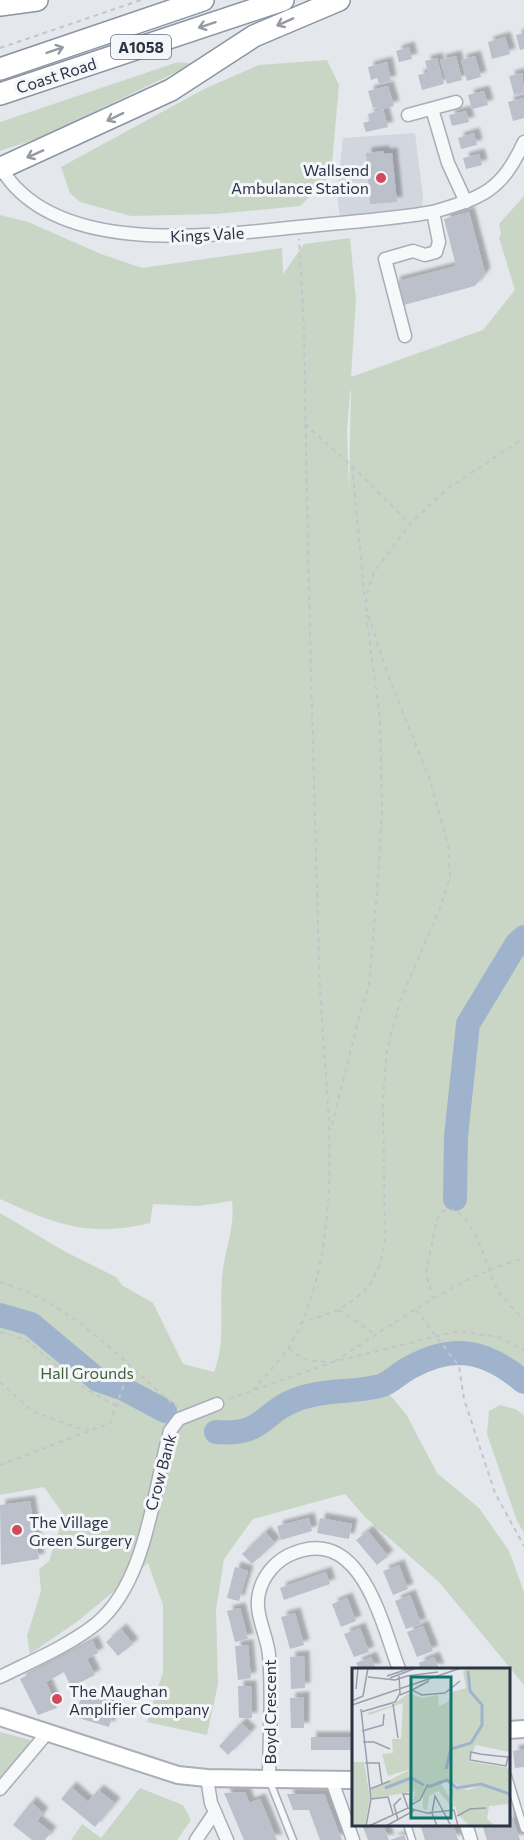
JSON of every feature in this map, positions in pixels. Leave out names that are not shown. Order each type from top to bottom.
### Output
[{"type":"highway","points":[[0,5],[37,0]]},
{"type":"highway","name":"Coast Road","points":[[0,69],[203,0]]},
{"type":"highway","name":"Coast Road","points":[[0,94],[283,0]]},
{"type":"highway","points":[[1,169],[171,90],[254,36],[339,0]]},
{"type":"street","points":[[408,115],[456,102]]},
{"type":"street","points":[[432,109],[448,164],[466,202]]},
{"type":"street","name":"Kings Vale","points":[[1,169],[12,186],[27,200],[56,215],[100,229],[135,235],[171,237],[298,227],[433,212],[466,202],[502,181],[517,159],[524,142]]},
{"type":"street","points":[[405,336],[385,259],[413,251],[425,255],[436,252],[439,242],[433,212]]},
{"type":"street","name":"Crow Bank","points":[[0,1677],[80,1635],[95,1624],[117,1600],[142,1547],[170,1431],[179,1419],[217,1404]]},
{"type":"street","name":"Boyd Crescent","points":[[269,1779],[269,1661],[258,1599],[263,1582],[280,1560],[296,1552],[315,1549],[343,1557],[355,1566],[364,1581],[399,1668]]},
{"type":"street","points":[[0,1717],[170,1773],[207,1778],[352,1780]]},
{"type":"street","points":[[509,1730],[524,1728]]},
{"type":"street","points":[[0,1789],[39,1746],[48,1732]]},
{"type":"street","points":[[207,1778],[208,1796],[227,1840]]},
{"type":"street","points":[[332,1781],[354,1840]]},
{"type":"street","points":[[196,1840],[215,1812]]},
{"type":"street","points":[[466,1825],[471,1840]]},
{"type":"lane","points":[[269,1779],[293,1840]]},
{"type":"lane","points":[[509,1782],[524,1829]]},
{"type":"lane","points":[[407,1825],[412,1840]]},
{"type":"path","points":[[0,48],[141,0]]},
{"type":"path","points":[[254,1390],[288,1348],[300,1323],[315,1281],[323,1247],[331,1180],[331,1127],[320,992],[298,227]]},
{"type":"path","points":[[305,424],[352,465],[410,524]]},
{"type":"path","points":[[300,1323],[339,1310],[369,1286],[380,1265],[385,1242],[383,1100],[387,1051],[400,1001],[440,908],[450,877],[448,845],[430,780],[381,657],[365,605],[374,572],[410,524],[447,489],[524,438]]},
{"type":"path","points":[[331,1127],[369,985],[382,809],[380,719],[365,605],[352,465]]},
{"type":"path","points":[[434,1300],[426,1273],[438,1215],[443,1211],[454,1210],[466,1219],[499,1292],[524,1320]]},
{"type":"path","points":[[288,1348],[297,1357],[310,1361],[333,1362],[434,1300],[491,1270],[524,1258]]},
{"type":"path","points":[[0,1282],[40,1296],[57,1306],[131,1365],[178,1408],[193,1414]]},
{"type":"path","points":[[339,1310],[376,1335]]},
{"type":"path","points":[[416,1310],[456,1360],[461,1371],[464,1400],[495,1493],[524,1546]]},
{"type":"path","points":[[217,1404],[333,1362],[458,1331],[498,1337],[523,1348]]},
{"type":"path","points":[[0,1332],[26,1340],[81,1386],[117,1404]]},
{"type":"path","points":[[0,1465],[95,1431],[110,1423],[131,1365]]},
{"type":"path","points":[[0,1382],[40,1414],[75,1427],[95,1431]]},
{"type":"shaded area","points":[[415,133],[423,198],[422,208],[340,217],[337,194],[343,138]]},
{"type":"green space","points":[[327,60],[339,85],[331,175],[300,206],[216,214],[131,216],[80,202],[70,193],[61,167],[206,88],[259,65]]},
{"type":"green space","points":[[178,62],[193,64],[42,137],[0,151],[0,122]]},
{"type":"green space","name":"Hall Grounds","points":[[524,196],[524,1372],[503,1359],[467,1347],[433,1352],[374,1376],[406,1414],[437,1473],[479,1508],[509,1551],[524,1592],[524,1685],[439,1582],[365,1517],[345,1494],[253,1519],[224,1559],[216,1610],[218,1684],[207,1735],[147,1722],[163,1672],[163,1605],[148,1563],[78,1621],[30,1654],[27,1636],[41,1591],[39,1569],[49,1561],[64,1515],[44,1487],[0,1495],[0,1213],[64,1251],[116,1277],[123,1286],[153,1303],[183,1364],[214,1372],[220,1347],[224,1261],[233,1211],[232,1201],[198,1206],[153,1204],[150,1223],[90,1229],[55,1222],[0,1199],[0,215],[28,222],[101,254],[142,268],[282,248],[283,274],[304,244],[350,238],[356,300],[351,377],[483,330],[515,290],[499,238],[501,234],[499,224]],"holes":[[[351,391],[349,489],[347,432]]]},
{"type":"green space","points":[[500,1405],[515,1409],[524,1415],[524,1533],[517,1521],[487,1434],[489,1411]]},
{"type":"green space","points":[[0,1732],[30,1740],[32,1745],[0,1780]]},
{"type":"green space","points":[[140,1788],[183,1805],[191,1820],[177,1840],[71,1840],[82,1824],[101,1838]]},
{"type":"water","points":[[113,1373],[119,1375],[123,1380],[127,1379],[167,1407],[162,1416],[127,1404],[98,1380],[112,1378]]},
{"type":"building","points":[[524,33],[524,49],[520,50],[516,35]]},
{"type":"building","points":[[505,37],[510,54],[492,59],[488,42]]},
{"type":"building","points":[[409,47],[412,59],[399,62],[396,51]]},
{"type":"building","points":[[456,56],[462,80],[447,84],[440,60]]},
{"type":"building","points":[[475,56],[481,77],[467,81],[461,60]]},
{"type":"building","points":[[437,58],[444,84],[422,90],[418,75],[428,73],[425,61]]},
{"type":"building","points":[[387,62],[391,81],[379,84],[377,78],[371,80],[368,67]]},
{"type":"building","points":[[522,73],[524,93],[514,95],[509,76]]},
{"type":"building","points":[[388,86],[394,106],[383,109],[388,127],[366,132],[363,123],[370,121],[368,114],[378,111],[377,107],[373,108],[368,91]]},
{"type":"building","points":[[484,91],[488,105],[472,109],[468,95]]},
{"type":"building","points":[[523,98],[524,118],[513,121],[508,102]]},
{"type":"building","points":[[466,111],[469,122],[452,126],[449,115]]},
{"type":"building","points":[[474,133],[477,145],[461,149],[458,138]]},
{"type":"building","name":"Wallsend Ambulance Station","points":[[384,151],[384,154],[392,153],[397,202],[370,204],[366,153]]},
{"type":"building","points":[[479,154],[482,165],[466,169],[463,158]]},
{"type":"building","points":[[469,212],[485,273],[475,286],[400,306],[394,282],[456,266],[444,219]]},
{"type":"building","name":"The Village Green Surgery","points":[[30,1501],[39,1559],[1,1565],[0,1505]]},
{"type":"building","points":[[309,1518],[312,1531],[281,1540],[277,1526]]},
{"type":"building","points":[[320,1518],[352,1524],[349,1539],[317,1533]]},
{"type":"building","points":[[368,1531],[388,1556],[377,1565],[356,1540]]},
{"type":"building","points":[[265,1532],[275,1543],[252,1564],[242,1554]]},
{"type":"building","points":[[399,1565],[408,1589],[393,1595],[383,1571]]},
{"type":"building","points":[[235,1567],[248,1571],[239,1601],[227,1598]]},
{"type":"building","points":[[326,1572],[330,1584],[284,1600],[280,1588]]},
{"type":"building","points":[[410,1595],[421,1624],[406,1629],[395,1601]]},
{"type":"building","points":[[347,1598],[356,1621],[341,1627],[332,1604]]},
{"type":"building","points":[[240,1608],[248,1639],[235,1642],[227,1611]]},
{"type":"building","points":[[295,1613],[304,1645],[290,1649],[281,1617]]},
{"type":"building","points":[[423,1626],[433,1651],[417,1657],[407,1632]]},
{"type":"building","points":[[360,1628],[369,1652],[354,1657],[344,1634]]},
{"type":"building","points":[[121,1629],[133,1644],[118,1656],[106,1642]]},
{"type":"building","points":[[93,1641],[98,1653],[87,1659],[95,1675],[71,1687],[64,1672],[46,1682],[57,1708],[38,1715],[20,1679]]},
{"type":"building","points":[[248,1645],[251,1678],[238,1680],[235,1646]]},
{"type":"building","points":[[304,1656],[305,1688],[291,1689],[290,1657]]},
{"type":"building","points":[[371,1657],[376,1668],[358,1668],[356,1663]]},
{"type":"building","points":[[434,1657],[439,1668],[421,1668],[419,1663]]},
{"type":"building","points":[[238,1686],[251,1686],[252,1718],[239,1718]]},
{"type":"building","points":[[82,1694],[116,1704],[109,1727],[75,1717]]},
{"type":"building","points":[[304,1697],[304,1728],[291,1728],[290,1698]]},
{"type":"building","points":[[241,1723],[251,1732],[228,1755],[219,1746]]},
{"type":"building","points":[[311,1737],[352,1737],[352,1750],[311,1750]]},
{"type":"building","points":[[524,1749],[524,1767],[515,1768],[513,1751]]},
{"type":"building","points":[[71,1787],[88,1802],[98,1790],[115,1803],[95,1827],[61,1799]]},
{"type":"building","points":[[245,1792],[249,1803],[260,1799],[277,1840],[244,1840],[224,1793]]},
{"type":"building","points":[[287,1794],[324,1794],[342,1840],[320,1840],[309,1810],[293,1810]]},
{"type":"building","points":[[31,1802],[43,1813],[37,1821],[51,1832],[45,1840],[32,1840],[13,1825]]},
{"type":"building","points":[[509,1808],[520,1840],[487,1840],[482,1825],[509,1825]]},
{"type":"building","points":[[362,1825],[383,1825],[389,1840],[368,1840]]},
{"type":"building","points":[[420,1825],[453,1825],[458,1840],[425,1840]]},
{"type":"building","points":[[404,1835],[406,1840],[390,1840]]},
{"type":"waterway","points":[[455,1199],[456,1136],[468,1024],[517,943],[524,937]]},
{"type":"waterway","points":[[0,1315],[31,1324],[98,1380],[124,1389],[165,1411]]},
{"type":"waterway","points":[[216,1432],[245,1430],[262,1422],[286,1404],[308,1396],[380,1386],[411,1367],[442,1355],[456,1353],[484,1357],[510,1371],[524,1382]]},
{"type":"place","name":"Wallsend Ambulance Station","points":[[381,178]]},
{"type":"place","name":"The Village Green Surgery","points":[[17,1530]]},
{"type":"place","name":"The Maughan Amplifier Company","points":[[57,1699]]}]
